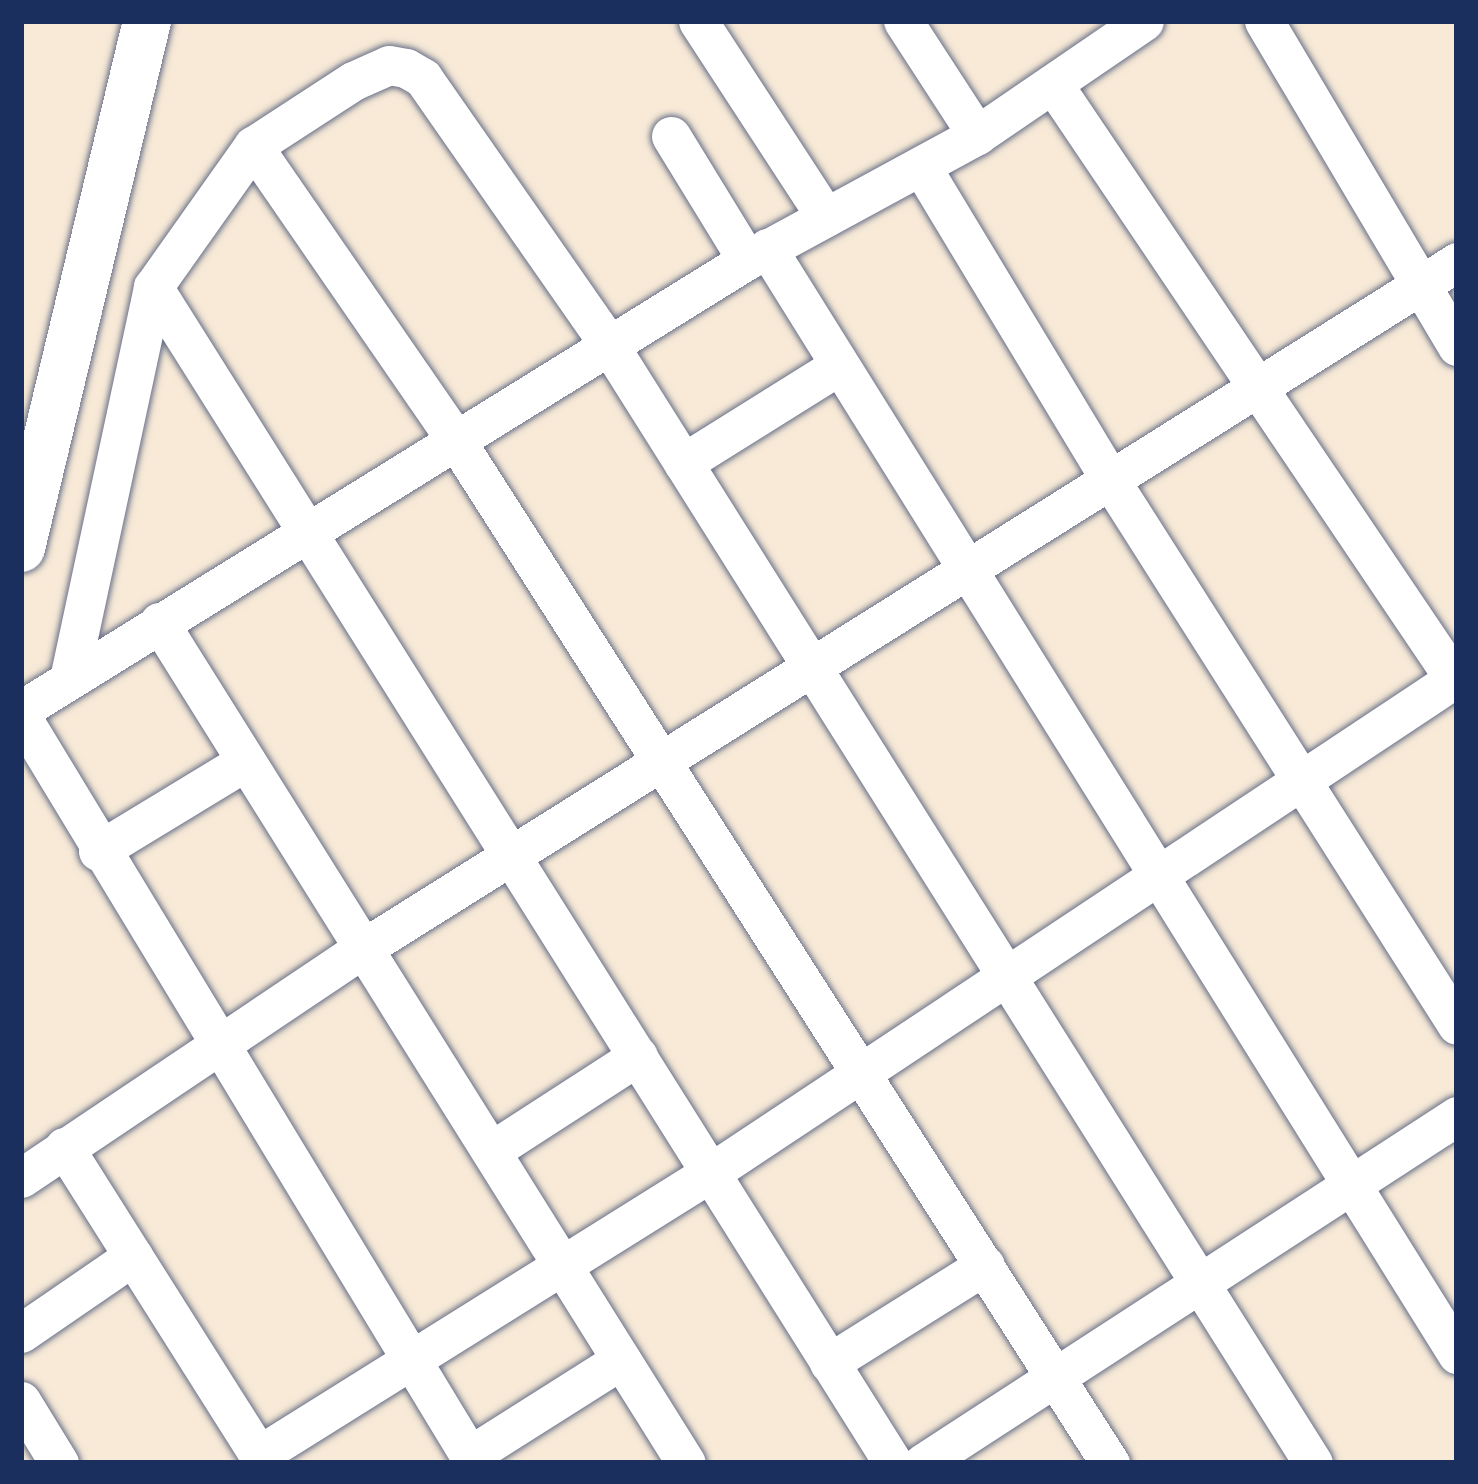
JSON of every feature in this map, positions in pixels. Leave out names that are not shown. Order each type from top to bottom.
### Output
[{"type":"main road","points":[[21,548],[147,21]]},
{"type":"street","points":[[698,21],[826,217]]},
{"type":"street","points":[[903,21],[977,135]]},
{"type":"street","points":[[1264,21],[1457,346]]},
{"type":"street","points":[[621,1360],[471,1459],[98,851],[21,713],[305,528],[757,254],[977,135],[1053,84],[1120,28]]},
{"type":"street","points":[[69,679],[153,286],[254,146],[353,81],[389,65],[406,68],[423,78],[609,345],[1196,1285],[1313,1463]]},
{"type":"street","points":[[64,1147],[261,1459],[713,1172],[1456,680],[1053,84]]},
{"type":"street","points":[[671,136],[838,366],[1457,1354]]},
{"type":"street","points":[[254,146],[455,439],[1110,1463]]},
{"type":"street","points":[[921,166],[1109,478],[1457,1025]]},
{"type":"street","points":[[21,1178],[362,949],[1457,262]]},
{"type":"street","points":[[153,286],[893,1463]]},
{"type":"street","points":[[683,463],[838,366]]},
{"type":"street","points":[[159,622],[686,1463]]},
{"type":"street","points":[[98,851],[246,761]]},
{"type":"street","points":[[490,1151],[638,1056]]},
{"type":"street","points":[[923,1463],[1457,1116]]},
{"type":"street","points":[[21,1334],[134,1256]]},
{"type":"street","points":[[829,1363],[986,1264]]},
{"type":"street","points":[[21,1401],[59,1463]]}]
